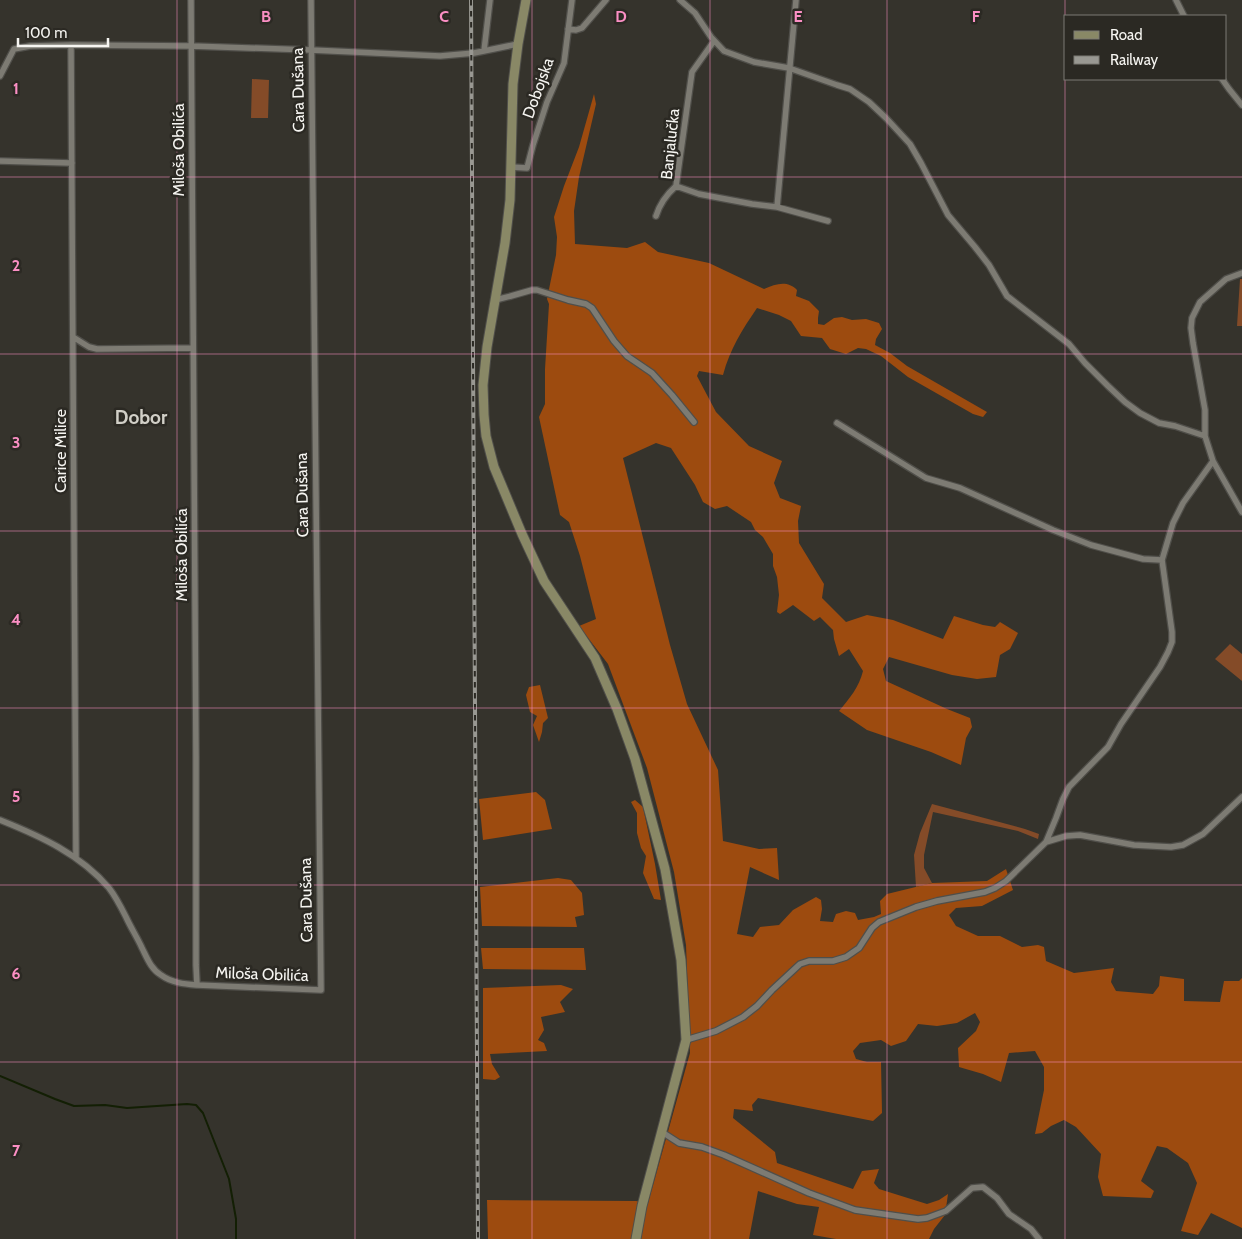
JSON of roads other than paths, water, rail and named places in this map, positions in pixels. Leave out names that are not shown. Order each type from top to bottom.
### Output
[{"type":"main road","points":[[526,0],[513,84],[512,167],[509,209],[487,347],[483,385],[484,415],[486,436],[494,467],[522,534],[544,581],[594,658],[635,758],[665,870],[675,924],[681,960],[686,1040],[642,1206],[636,1239]]},
{"type":"street","name":"Miloša Obilića","points":[[191,0],[196,965],[198,985],[321,990]]},
{"type":"street","name":"Cara Dušana","points":[[311,0],[321,990]]},
{"type":"street","points":[[484,51],[490,0]]},
{"type":"street","name":"Dobojska","points":[[512,167],[527,168],[547,102],[564,63],[572,0]]},
{"type":"street","points":[[568,29],[576,30],[582,28],[606,0]]},
{"type":"street","points":[[680,0],[695,14],[724,51],[754,62],[789,68],[850,90],[869,102],[910,144],[948,215],[989,265],[1007,296],[1069,344],[1108,386],[1140,413],[1159,423],[1205,436]]},
{"type":"street","points":[[777,207],[796,0]]},
{"type":"street","points":[[1176,0],[1184,15]]},
{"type":"street","name":"Banjalučka","points":[[714,40],[692,72],[676,186],[699,194],[777,207],[828,221]]},
{"type":"street","points":[[0,76],[14,49],[30,46],[191,46],[440,56],[484,51],[518,44]]},
{"type":"street","name":"Carice Milice","points":[[71,45],[76,857]]},
{"type":"street","points":[[1223,80],[1242,105]]},
{"type":"street","points":[[0,162],[72,163]]},
{"type":"street","points":[[656,216],[664,198],[676,186]]},
{"type":"street","points":[[1242,273],[1226,279],[1200,302],[1192,318],[1191,328],[1206,410],[1205,436],[1214,461],[1242,512]]},
{"type":"street","points":[[495,300],[537,290],[586,304],[592,308],[614,341],[627,356],[652,373],[694,422]]},
{"type":"street","points":[[73,337],[89,347],[97,349],[193,348]]},
{"type":"street","points":[[837,424],[926,478],[960,488],[1044,527],[1091,545],[1144,559],[1162,560]]},
{"type":"street","points":[[686,1040],[716,1031],[743,1017],[800,964],[809,961],[833,961],[846,957],[859,948],[872,928],[879,922],[916,907],[985,892],[995,888],[1006,881],[1046,842],[1069,787],[1108,747],[1168,652],[1172,642],[1172,632],[1162,560],[1180,510],[1194,487],[1214,461]]},
{"type":"street","points":[[1206,473],[1221,475]]},
{"type":"street","points":[[1046,842],[1066,836],[1080,836],[1134,845],[1171,847],[1183,845],[1202,834],[1242,797]]},
{"type":"street","points":[[0,820],[42,838],[76,857],[98,876],[117,899],[154,970],[161,976],[174,982],[198,985]]},
{"type":"street","points":[[662,1132],[679,1143],[702,1147],[724,1155],[809,1193],[855,1210],[918,1219],[927,1218],[946,1211],[972,1188],[983,1187],[997,1198],[1009,1214],[1031,1229],[1039,1239]]},
{"type":"waterway","points":[[0,1076],[74,1106],[105,1105],[127,1108],[196,1105],[203,1113],[229,1179],[236,1219],[236,1239]]},
{"type":"railway","points":[[471,0],[478,1239]]},
{"type":"district","name":"Dobor","points":[[141,417]]}]
